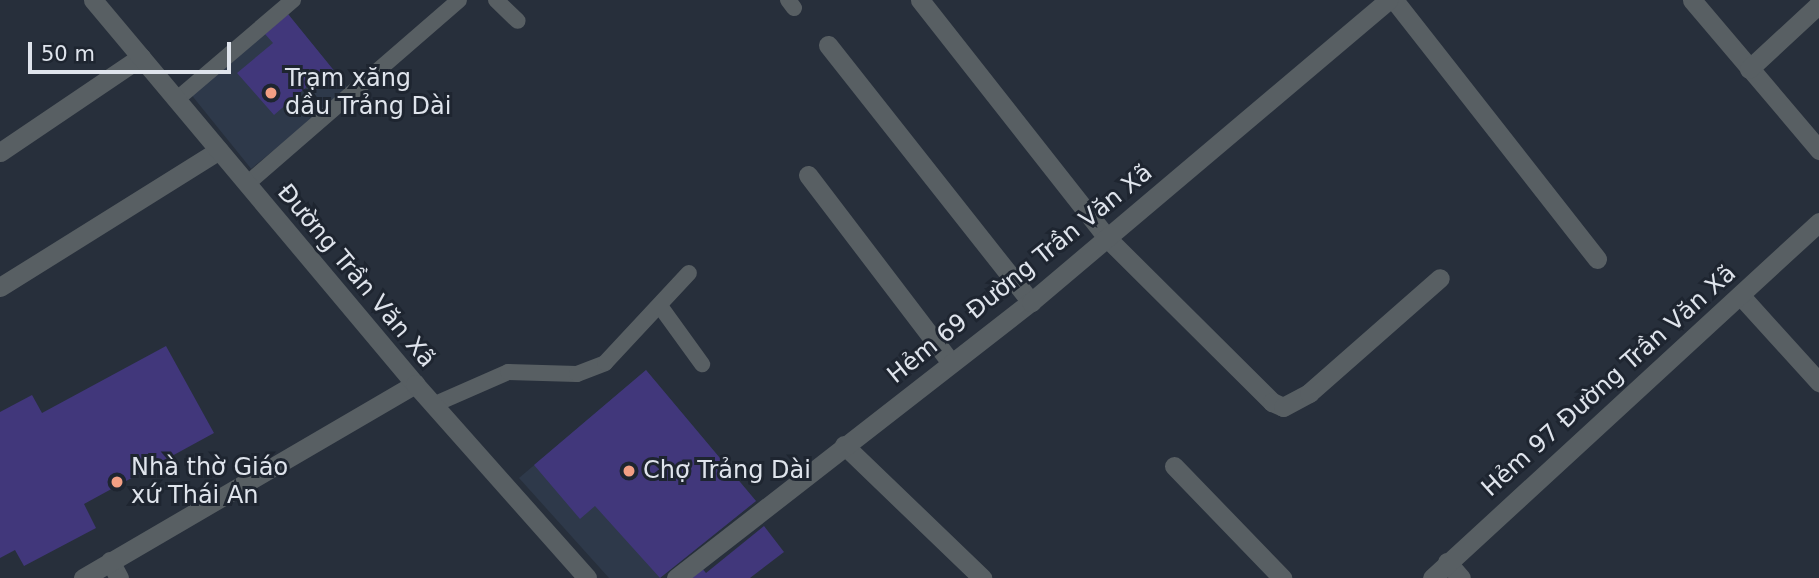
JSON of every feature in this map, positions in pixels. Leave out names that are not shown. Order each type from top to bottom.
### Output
[{"type":"street","name":"Đường Trần Văn Xã","points":[[93,0],[415,384],[587,578]]},
{"type":"street","points":[[920,0],[1107,238],[1272,402],[1283,407],[1309,393],[1440,278]]},
{"type":"street","points":[[1392,0],[1597,259]]},
{"type":"street","name":"Hẻm 69 Đường Trần Văn Xã","points":[[676,578],[1031,302],[1392,0]]},
{"type":"street","points":[[1692,0],[1819,150]]},
{"type":"street","points":[[1749,69],[1816,7]]},
{"type":"street","points":[[828,45],[1031,302]]},
{"type":"street","points":[[0,152],[141,57]]},
{"type":"street","points":[[0,287],[219,150]]},
{"type":"street","points":[[808,175],[951,363]]},
{"type":"street","name":"Hẻm 97 Đường Trần Văn Xã","points":[[1432,578],[1819,222]]},
{"type":"street","points":[[1740,295],[1819,382]]},
{"type":"street","points":[[83,578],[114,570],[415,384]]},
{"type":"street","points":[[844,445],[982,578]]},
{"type":"street","points":[[1174,466],[1282,578]]},
{"type":"street","points":[[1447,562],[1461,578]]},
{"type":"lane","points":[[176,100],[293,0]]},
{"type":"lane","points":[[248,183],[459,0]]},
{"type":"lane","points":[[496,0],[519,21]]},
{"type":"lane","points":[[433,405],[508,372],[577,374],[606,363],[689,273]]},
{"type":"lane","points":[[660,306],[702,364]]},
{"type":"shaded area","name":"Trạm xăng dầu Trảng Dài","points":[[288,14],[349,89],[251,169],[190,93]]},
{"type":"shaded area","name":"Chợ Trảng Dài","points":[[646,370],[756,501],[660,578],[609,578],[519,478]]},
{"type":"building","points":[[288,14],[336,73],[315,91],[310,84],[274,115],[237,73],[273,43],[265,34]]},
{"type":"building","points":[[166,346],[214,433],[84,504],[96,528],[24,566],[15,550],[0,558],[0,412],[32,395],[42,413]]},
{"type":"building","name":"Chợ Trảng Dài","points":[[646,370],[756,501],[660,578],[595,506],[580,519],[534,465]]},
{"type":"building","points":[[764,526],[784,552],[750,578],[687,578],[701,567],[706,573]]},
{"type":"place","name":"Trạm xăng dầu Trảng Dài","points":[[271,93]]},
{"type":"place","name":"Chợ Trảng Dài","points":[[629,471]]},
{"type":"place","name":"Nhà thờ Giáo xứ Thái An","points":[[117,482]]}]
